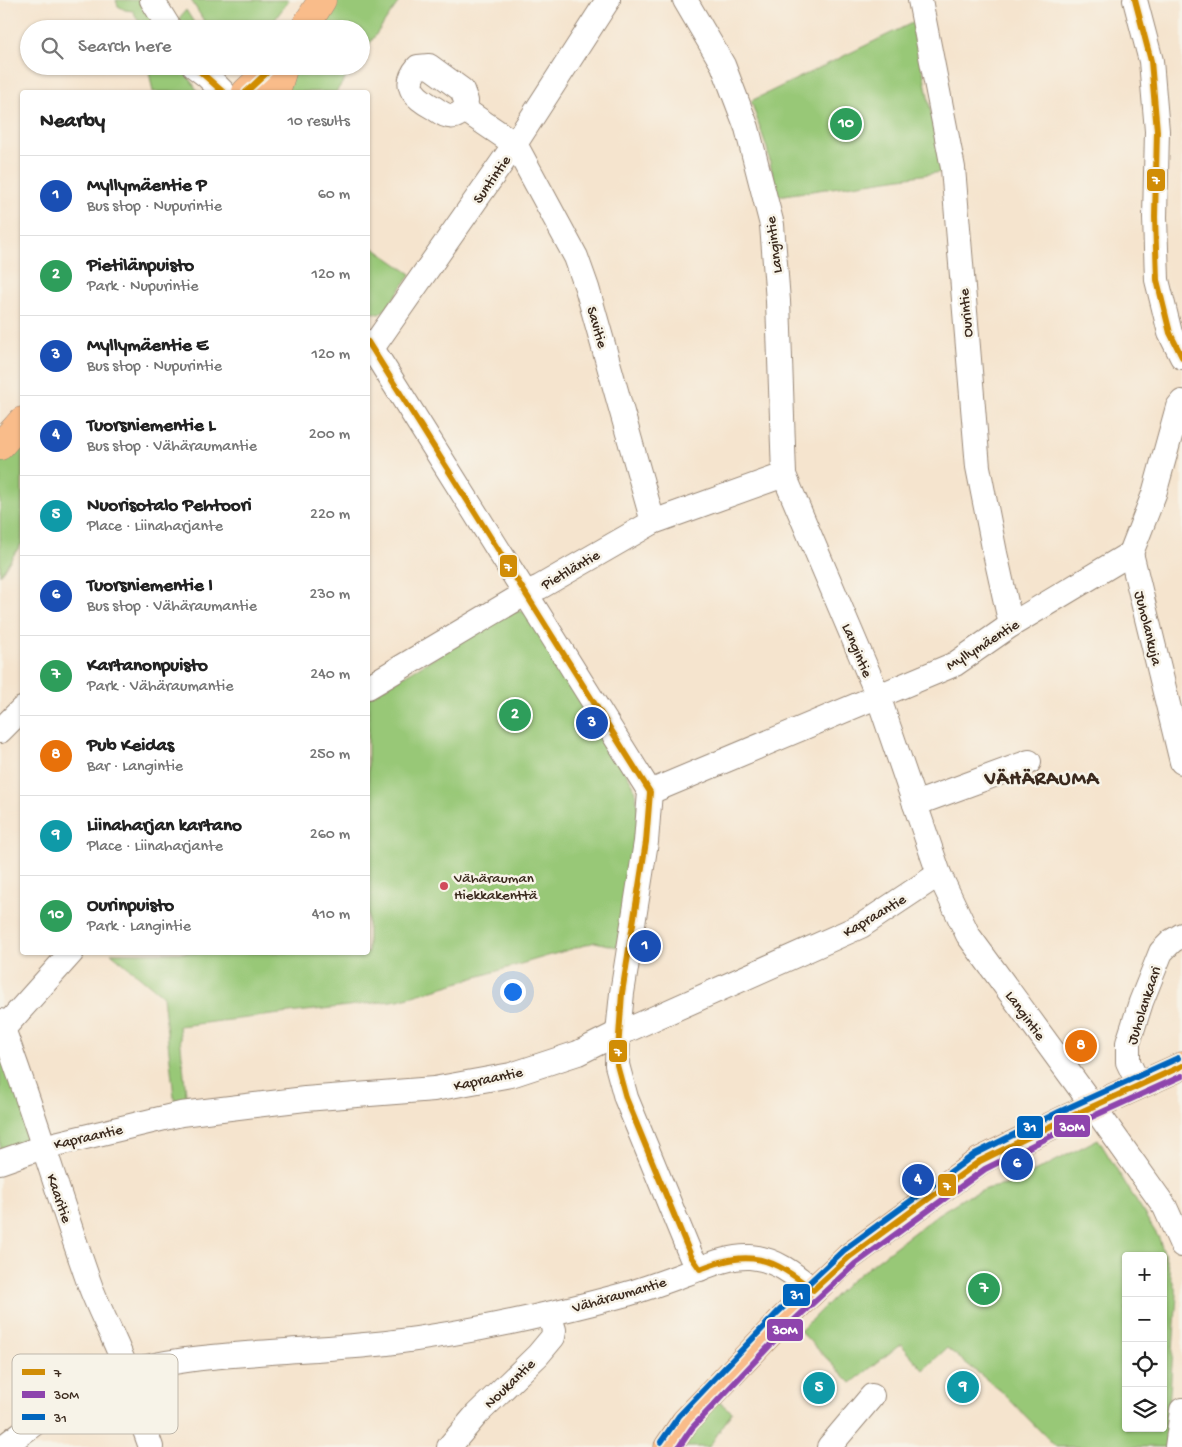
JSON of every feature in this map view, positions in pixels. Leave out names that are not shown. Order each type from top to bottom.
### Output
[{"type":"main road","points":[[310,20],[322,0]]},
{"type":"main road","points":[[248,90],[264,75]]},
{"type":"main road","points":[[277,90],[281,75]]},
{"type":"main road","points":[[0,446],[20,423]]},
{"type":"main road","points":[[668,1447],[685,1422],[783,1319],[849,1257],[980,1161],[1093,1106],[1182,1066]]},
{"type":"street","points":[[152,0],[164,20]]},
{"type":"street","name":"Suntintie","points":[[370,347],[515,144],[608,0]]},
{"type":"street","name":"Langintie","points":[[685,0],[723,65],[747,128],[772,225],[778,301],[784,475],[878,696],[939,874],[968,935],[1165,1208],[1182,1245]]},
{"type":"street","name":"Ourintie","points":[[920,0],[953,168],[978,467],[1011,626]]},
{"type":"street","points":[[1135,0],[1151,61],[1157,131],[1155,218],[1157,280],[1170,333],[1182,357]]},
{"type":"street","points":[[195,75],[199,90]]},
{"type":"street","points":[[206,75],[221,90]]},
{"type":"street","points":[[465,110],[515,144]]},
{"type":"street","name":"Savitie","points":[[515,144],[576,257],[587,288],[653,522]]},
{"type":"street","points":[[370,350],[526,593],[650,792],[646,842],[622,993],[617,1065],[626,1098],[691,1256],[700,1269]]},
{"type":"street","points":[[1131,553],[1154,494],[1178,407],[1182,402]]},
{"type":"street","name":"Pietiläntie","points":[[370,686],[526,593],[540,587],[653,522],[784,475]]},
{"type":"street","name":"Myllymäentie","points":[[650,792],[955,664],[1011,626],[1131,553]]},
{"type":"street","name":"Juholankuja","points":[[1131,553],[1182,762]]},
{"type":"street","points":[[0,731],[20,711]]},
{"type":"street","points":[[915,804],[1029,762]]},
{"type":"street","name":"Kapraantie","points":[[0,1162],[43,1147],[181,1114],[305,1099],[434,1089],[511,1075],[578,1053],[618,1033],[861,926],[939,874]]},
{"type":"street","name":"Juholankaari","points":[[1139,1085],[1128,1062],[1128,1043],[1141,1002],[1161,952],[1172,941],[1182,935]]},
{"type":"street","points":[[1,1025],[69,955]]},
{"type":"street","name":"Kaaritie","points":[[1,1025],[87,1279],[121,1354]]},
{"type":"street","name":"Vähäraumantie","points":[[178,1362],[207,1357],[386,1343],[447,1334],[549,1314],[645,1289],[731,1258],[750,1257],[774,1262],[788,1270],[813,1290]]},
{"type":"street","name":"Noukantie","points":[[449,1447],[477,1414],[538,1355],[553,1337],[554,1330],[549,1314]]},
{"type":"street","points":[[829,1447],[872,1396]]},
{"type":"street","points":[[1176,1447],[1182,1410]]},
{"type":"street","name":"Vähäraumantie","points":[[3,1447],[20,1434]]},
{"type":"street","points":[[146,1434],[151,1447]]},
{"type":"green space","points":[[116,0],[139,0],[152,20],[138,20],[133,11],[125,10],[118,6]]},
{"type":"green space","points":[[191,0],[289,0],[275,20],[203,20]]},
{"type":"green space","points":[[325,0],[400,0],[370,43],[370,20],[311,20]]},
{"type":"green space","points":[[186,10],[192,20],[180,20],[180,17]]},
{"type":"green space","points":[[914,22],[942,172],[777,196],[767,148],[751,101]]},
{"type":"green space","points":[[150,75],[188,75],[197,90],[153,90]]},
{"type":"green space","points":[[287,75],[348,75],[337,90],[284,90]]},
{"type":"green space","points":[[370,245],[411,274],[386,309],[379,314],[372,312],[370,308]]},
{"type":"green space","points":[[20,419],[20,546],[0,575],[0,440]]},
{"type":"green space","points":[[521,611],[528,614],[633,784],[638,804],[639,824],[617,947],[595,942],[399,1000],[179,1026],[187,1104],[175,1106],[163,996],[113,955],[370,955],[370,696],[513,612]]},
{"type":"green space","points":[[0,1028],[41,1138],[0,1152]]},
{"type":"green space","points":[[1098,1139],[1159,1238],[1163,1252],[1122,1252],[1122,1432],[1167,1432],[1167,1263],[1177,1295],[1166,1447],[1056,1447],[1001,1391],[947,1348],[923,1370],[901,1344],[851,1383],[800,1331],[849,1282],[938,1214],[964,1198],[989,1188],[1011,1184]]},
{"type":"green space","points":[[710,1395],[732,1412],[709,1447],[669,1447]]},
{"type":"transit line","name":"7","points":[[1135,0],[1151,61],[1157,131],[1155,217],[1157,280],[1170,333],[1182,357]]},
{"type":"transit line","name":"7","points":[[204,75],[221,90]]},
{"type":"transit line","name":"7","points":[[248,90],[264,75]]},
{"type":"transit line","name":"7","points":[[370,345],[650,792],[646,842],[622,993],[617,1065],[626,1098],[691,1256],[700,1269],[733,1259],[747,1258],[760,1260],[785,1270],[813,1290],[849,1257],[980,1161],[1063,1120],[1182,1066]]},
{"type":"transit line","name":"31","points":[[661,1442],[679,1416],[777,1313],[844,1250],[975,1154],[1059,1112],[1178,1058]]},
{"type":"transit line","name":"30M","points":[[679,1447],[692,1428],[789,1325],[855,1264],[985,1169],[1067,1128],[1182,1076]]},
{"type":"place","name":"Ourinpuisto","points":[[846,124]]},
{"type":"place","name":"Pietilänpuisto","points":[[515,715]]},
{"type":"place","name":"Myllymäentie E","points":[[592,723]]},
{"type":"place","name":"Vähärauman Hiekkakenttä","points":[[444,886]]},
{"type":"place","name":"Myllymäentie P","points":[[645,946]]},
{"type":"place","name":"Pub Keidas","points":[[1081,1046]]},
{"type":"place","name":"Tuorsniementie I","points":[[1017,1164]]},
{"type":"place","name":"Tuorsniementie L","points":[[918,1180]]},
{"type":"place","name":"Kartanonpuisto","points":[[984,1289]]},
{"type":"place","name":"Liinaharjan kartano","points":[[963,1387]]},
{"type":"place","name":"Nuorisotalo Pehtoori","points":[[819,1388]]},
{"type":"district","name":"VÄHÄRAUMA","points":[[1042,777]]}]
